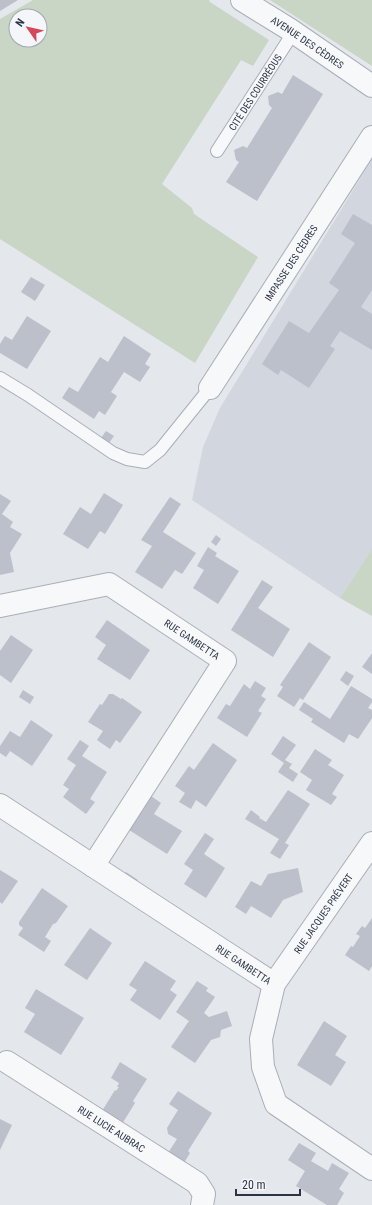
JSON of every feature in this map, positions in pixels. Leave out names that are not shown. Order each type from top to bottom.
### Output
[{"type":"street","name":"AVENUE DES CÈDRES","points":[[242,0],[372,86]]},
{"type":"street","name":"IMPASSE DES CÈDRES","points":[[210,388],[372,137]]},
{"type":"street","name":"RUE GAMBETTA","points":[[0,606],[109,584],[225,661],[93,866]]},
{"type":"street","name":"RUE GAMBETTA","points":[[0,806],[274,984],[261,1039],[263,1067],[276,1104],[372,1169]]},
{"type":"street","name":"RUE JACQUES PRÉVERT","points":[[274,984],[372,843]]},
{"type":"street","name":"RUE LUCIE AUBRAC","points":[[6,1062],[197,1183],[204,1194],[202,1205]]},
{"type":"lane","name":"CITÉ DES COURRÉOUS","points":[[217,151],[293,33]]},
{"type":"lane","points":[[0,378],[113,453],[127,459],[145,462],[160,450],[210,388]]},
{"type":"shaded area","points":[[372,159],[372,549],[340,598],[192,500],[203,447],[220,408]]},
{"type":"green space","points":[[33,0],[209,0],[269,40],[253,66],[241,60],[162,184],[192,208],[194,214],[258,257],[195,363],[0,239],[0,19],[8,14],[8,48],[48,48],[48,8],[19,8]]},
{"type":"green space","points":[[270,0],[372,0],[372,66]]},
{"type":"green space","points":[[372,549],[372,616],[340,598]]},
{"type":"building","points":[[0,0],[18,0],[0,11]]},
{"type":"building","points":[[293,75],[323,94],[257,201],[226,182],[239,162],[236,160],[234,150],[243,146],[247,148],[272,108],[269,105],[268,96],[278,92],[282,94]]},
{"type":"building","points":[[353,214],[372,225],[372,290],[361,307],[372,314],[372,350],[340,331],[330,346],[335,349],[309,388],[281,370],[278,375],[262,364],[289,321],[309,333],[339,290],[329,283],[355,243],[341,234]]},
{"type":"building","points":[[31,277],[45,285],[35,301],[21,292]]},
{"type":"building","points":[[27,316],[51,331],[27,369],[0,353],[0,344],[5,336],[12,340]]},
{"type":"building","points":[[124,336],[151,354],[145,364],[150,367],[140,382],[124,372],[111,392],[117,396],[105,415],[99,411],[94,419],[62,398],[69,387],[78,392],[100,357],[108,362]]},
{"type":"building","points":[[106,431],[114,436],[109,443],[101,438]]},
{"type":"building","points":[[104,493],[123,505],[105,534],[100,531],[88,549],[63,534],[80,507],[91,514]]},
{"type":"building","points":[[0,494],[11,501],[2,514],[13,522],[10,527],[22,534],[10,553],[14,572],[0,575]]},
{"type":"building","points":[[170,497],[181,504],[163,532],[196,553],[182,574],[175,570],[162,589],[135,572],[152,546],[141,540]]},
{"type":"building","points":[[216,535],[221,539],[216,546],[211,542]]},
{"type":"building","points":[[208,547],[217,553],[215,556],[239,571],[218,604],[193,588],[204,570],[197,566]]},
{"type":"building","points":[[262,580],[273,587],[258,608],[290,629],[273,657],[231,630]]},
{"type":"building","points":[[107,620],[150,650],[130,680],[97,659],[106,645],[95,637]]},
{"type":"building","points":[[11,635],[33,650],[11,683],[0,675],[0,651]]},
{"type":"building","points":[[309,642],[331,657],[303,700],[300,698],[294,707],[277,696],[283,687],[280,685]]},
{"type":"building","points":[[372,653],[372,674],[362,667]]},
{"type":"building","points":[[346,671],[354,676],[348,686],[340,680]]},
{"type":"building","points":[[255,681],[266,688],[261,696],[266,699],[258,711],[262,713],[247,737],[217,718],[226,704],[230,706],[244,684],[250,689]]},
{"type":"building","points":[[351,686],[372,699],[372,702],[368,708],[372,710],[372,718],[358,739],[349,734],[344,743],[311,722],[313,719],[299,710],[304,702],[330,719]]},
{"type":"building","points":[[23,690],[34,697],[30,704],[19,697]]},
{"type":"building","points":[[109,694],[113,694],[121,699],[122,698],[142,712],[120,743],[116,740],[110,749],[97,740],[103,731],[88,722]]},
{"type":"building","points":[[31,720],[53,735],[32,766],[10,751],[6,757],[0,753],[0,746],[10,731],[20,737]]},
{"type":"building","points":[[283,736],[296,745],[285,760],[292,764],[289,768],[298,774],[293,782],[278,772],[284,763],[271,754]]},
{"type":"building","points":[[80,740],[89,746],[82,756],[107,772],[90,799],[95,802],[86,814],[63,797],[69,789],[63,785],[76,765],[67,759]]},
{"type":"building","points":[[213,743],[237,760],[206,807],[196,800],[191,809],[179,802],[185,793],[175,786],[189,766],[194,770]]},
{"type":"building","points":[[315,749],[332,760],[328,765],[344,775],[332,794],[337,797],[331,805],[306,790],[312,780],[300,772]]},
{"type":"building","points":[[288,790],[310,804],[285,843],[289,845],[280,859],[270,853],[279,839],[245,819],[251,810],[260,817],[259,818],[266,822]]},
{"type":"building","points":[[151,796],[161,803],[154,814],[182,831],[167,854],[129,830]]},
{"type":"building","points":[[205,833],[214,839],[204,854],[225,868],[206,898],[184,884],[193,870],[184,864]]},
{"type":"building","points":[[298,868],[303,892],[283,900],[271,918],[251,906],[246,914],[235,907],[251,881],[261,886],[268,874]]},
{"type":"building","points":[[0,870],[18,881],[2,904],[0,902]]},
{"type":"building","points":[[126,872],[138,880],[133,888],[121,880]]},
{"type":"building","points":[[42,888],[68,906],[56,923],[53,924],[45,937],[51,941],[44,952],[18,935],[23,928],[19,925],[19,922]]},
{"type":"building","points":[[372,918],[372,966],[369,971],[345,955],[351,946],[353,947],[360,936],[356,934],[362,926],[365,928]]},
{"type":"building","points":[[90,928],[112,943],[87,980],[64,965]]},
{"type":"building","points":[[145,961],[176,981],[170,990],[177,995],[160,1020],[130,1000],[137,990],[129,985]]},
{"type":"building","points":[[197,981],[208,988],[206,991],[215,997],[204,1013],[209,1017],[227,1011],[232,1026],[221,1030],[220,1037],[211,1040],[195,1063],[171,1047],[189,1021],[176,1012]]},
{"type":"building","points":[[36,989],[84,1018],[61,1055],[24,1032],[35,1014],[25,1008]]},
{"type":"building","points":[[324,1021],[347,1036],[335,1055],[346,1062],[331,1086],[297,1065]]},
{"type":"building","points":[[120,1062],[147,1079],[133,1101],[135,1103],[122,1124],[102,1111],[115,1090],[116,1091],[119,1087],[117,1087],[119,1083],[111,1078]]},
{"type":"building","points":[[178,1091],[212,1113],[188,1151],[190,1153],[184,1163],[168,1153],[177,1139],[168,1134],[167,1128],[178,1110],[169,1104]]},
{"type":"building","points":[[0,1119],[12,1125],[0,1150]]},
{"type":"building","points":[[299,1143],[316,1153],[311,1161],[328,1171],[332,1163],[349,1173],[339,1189],[344,1193],[337,1205],[327,1205],[296,1186],[305,1171],[288,1160]]}]
